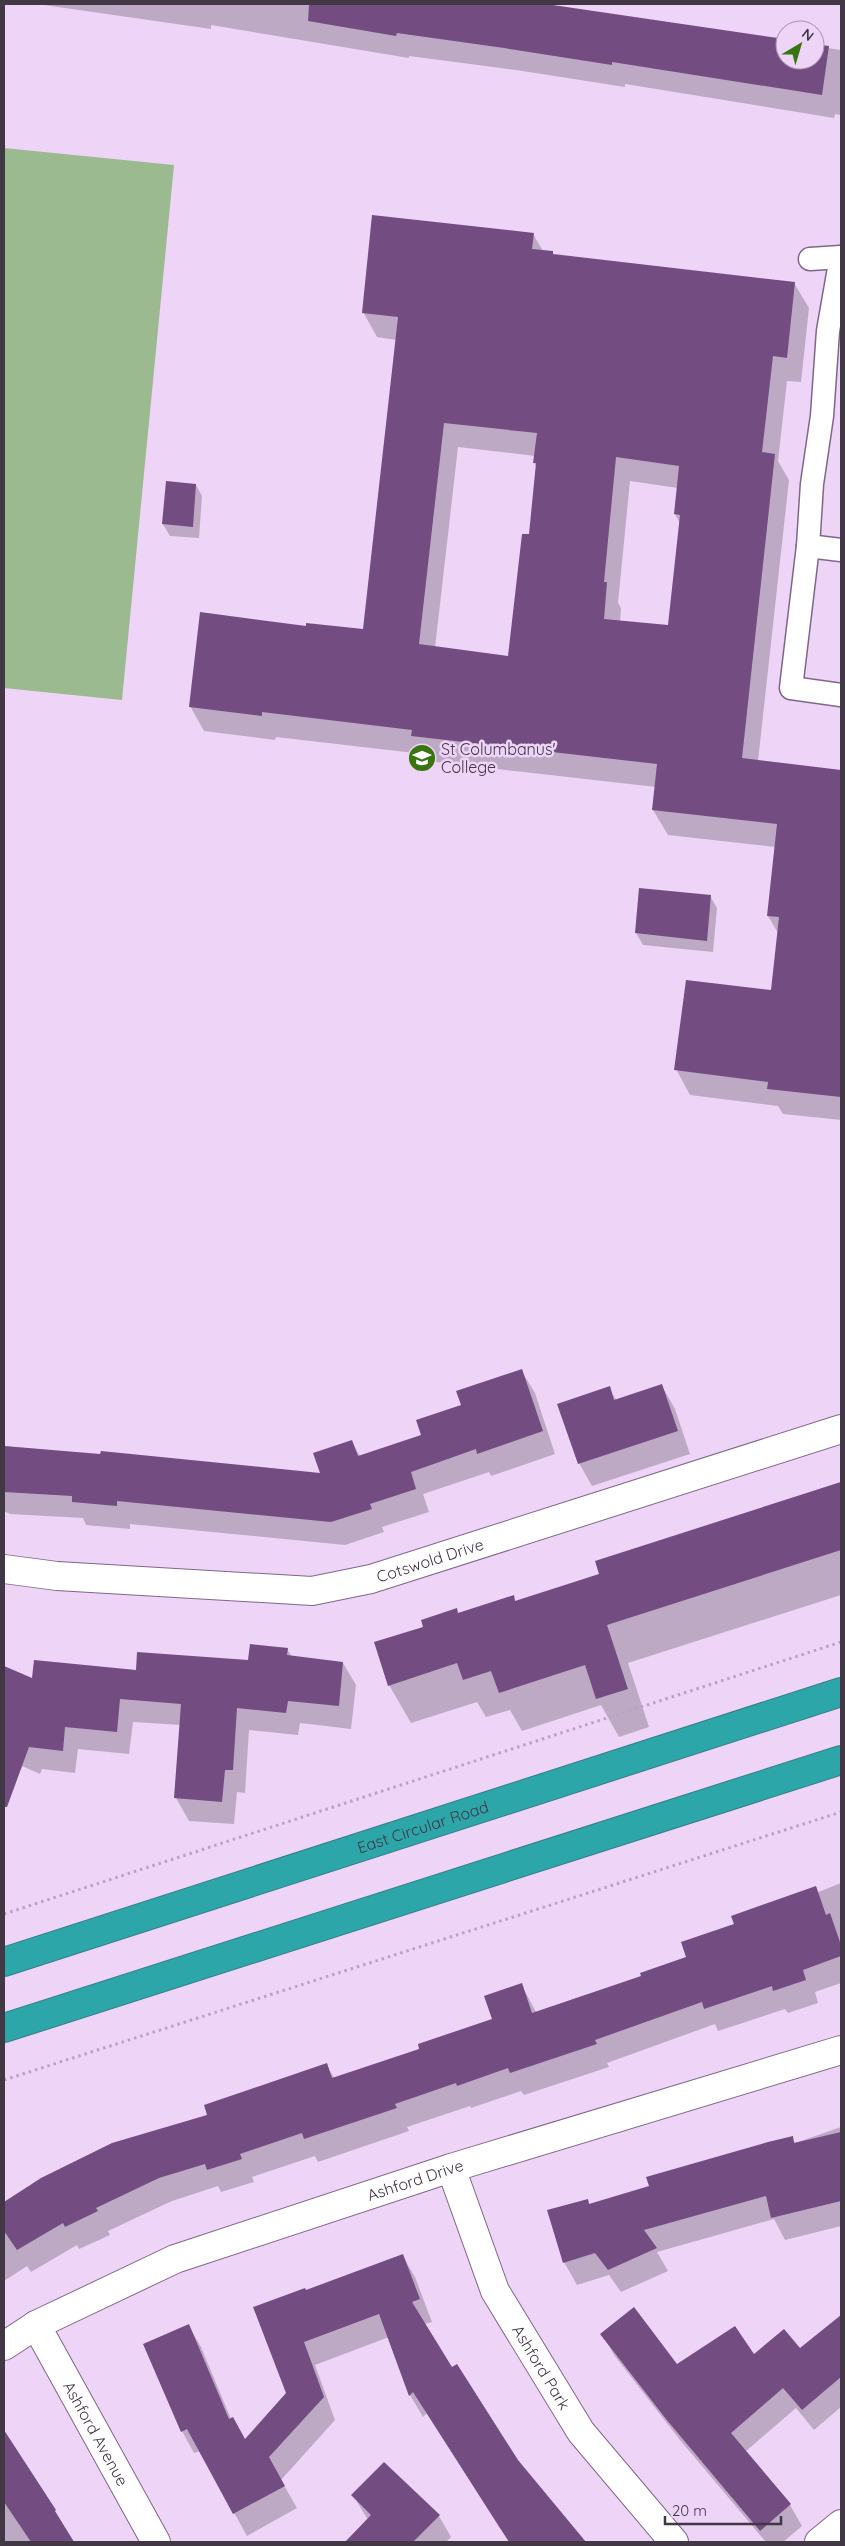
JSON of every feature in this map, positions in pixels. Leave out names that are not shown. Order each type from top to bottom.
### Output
[{"type":"highway","name":"East Circular Road","points":[[4,1962],[841,1692]]},
{"type":"highway","points":[[4,2028],[841,1760]]},
{"type":"street","name":"Cotswold Drive","points":[[4,1568],[77,1577],[312,1591],[371,1579],[841,1429]]},
{"type":"street","name":"Ashford Drive","points":[[4,2346],[36,2325],[175,2259],[451,2168],[841,2050]]},
{"type":"street","name":"Ashford Park","points":[[451,2168],[495,2291],[581,2432],[674,2542]]},
{"type":"street","name":"Ashford Avenue","points":[[36,2325],[156,2542]]},
{"type":"street","points":[[819,2542],[841,2524]]},
{"type":"lane","points":[[810,259],[841,257],[828,331],[822,416],[812,484],[808,546],[791,688],[841,695]]},
{"type":"lane","points":[[808,546],[841,550]]},
{"type":"path","points":[[4,1914],[841,1642]]},
{"type":"path","points":[[4,2080],[841,1812]]},
{"type":"green space","points":[[4,148],[174,165],[122,700],[4,688]]},
{"type":"building","points":[[309,4],[546,4],[775,38],[775,70],[825,70],[825,45],[829,46],[822,95],[612,62],[612,65],[397,33],[396,36],[308,21]]},
{"type":"building","points":[[372,215],[534,233],[532,249],[553,251],[553,254],[795,282],[787,358],[773,356],[762,452],[775,454],[742,758],[841,770],[841,1097],[767,1089],[768,1082],[674,1070],[686,980],[771,990],[779,917],[767,916],[777,824],[652,810],[657,764],[411,736],[412,730],[262,712],[262,716],[189,707],[200,612],[306,626],[306,623],[363,629],[398,317],[362,313]],"holes":[[[444,423],[537,433],[533,463],[536,463],[529,534],[522,534],[508,656],[419,644]],[[616,457],[679,466],[674,514],[680,515],[668,625],[604,619],[607,582],[604,582]]]},
{"type":"building","points":[[166,481],[196,484],[193,527],[162,524]]},
{"type":"building","points":[[639,888],[711,895],[707,941],[635,933]]},
{"type":"building","points":[[522,1369],[543,1431],[477,1454],[476,1449],[411,1472],[416,1489],[370,1504],[372,1509],[331,1522],[117,1501],[117,1506],[72,1502],[72,1496],[4,1492],[4,1446],[100,1454],[101,1451],[320,1473],[313,1453],[352,1440],[358,1456],[421,1435],[416,1420],[461,1405],[456,1391]]},
{"type":"building","points":[[662,1384],[678,1431],[578,1464],[557,1404],[610,1386],[614,1400]]},
{"type":"building","points":[[841,1482],[841,1550],[607,1625],[628,1689],[596,1699],[585,1665],[499,1693],[491,1671],[463,1680],[457,1663],[388,1686],[374,1642],[423,1627],[421,1620],[457,1608],[458,1613],[514,1595],[515,1601],[599,1574],[595,1561]]},
{"type":"building","points":[[250,1644],[288,1648],[287,1655],[343,1662],[339,1706],[288,1701],[286,1713],[237,1708],[233,1770],[225,1770],[222,1802],[174,1798],[181,1704],[120,1699],[117,1732],[65,1727],[63,1751],[29,1747],[7,1807],[4,1807],[4,1666],[32,1678],[34,1660],[136,1670],[137,1652],[248,1660]]},
{"type":"building","points":[[816,1886],[826,1915],[830,1913],[841,1945],[841,1956],[803,1970],[806,1980],[773,1991],[772,1986],[704,2009],[702,2002],[595,2040],[597,2044],[510,2073],[508,2068],[457,2086],[456,2083],[395,2104],[397,2108],[304,2139],[302,2133],[240,2154],[242,2159],[207,2170],[205,2164],[159,2178],[96,2208],[98,2211],[65,2227],[63,2223],[17,2250],[4,2231],[4,2202],[41,2178],[112,2143],[207,2115],[204,2105],[327,2063],[332,2078],[419,2049],[418,2044],[492,2019],[484,1996],[522,1983],[532,2013],[641,1976],[640,1973],[686,1957],[681,1942],[734,1924],[731,1916]]},
{"type":"building","points":[[841,2132],[841,2201],[771,2218],[766,2196],[644,2230],[657,2248],[608,2270],[595,2253],[563,2263],[547,2210],[588,2199],[589,2204],[649,2186],[646,2177],[768,2142],[793,2136],[794,2143]]},
{"type":"building","points":[[403,2254],[420,2299],[412,2302],[452,2367],[457,2364],[518,2460],[586,2542],[509,2542],[413,2392],[409,2396],[379,2314],[304,2342],[324,2397],[269,2457],[285,2486],[233,2514],[187,2429],[181,2432],[143,2344],[189,2324],[229,2419],[233,2417],[245,2439],[286,2393],[253,2307],[305,2288],[306,2290]]},
{"type":"building","points":[[634,2307],[677,2364],[735,2326],[754,2354],[784,2329],[800,2348],[841,2315],[841,2377],[802,2410],[783,2388],[731,2433],[791,2504],[760,2531],[666,2419],[600,2334]]},
{"type":"building","points":[[4,2430],[56,2510],[74,2542],[31,2542],[4,2502]]},
{"type":"building","points":[[384,2462],[440,2515],[413,2542],[345,2542],[371,2515],[351,2495]]},
{"type":"place","name":"St Columbanus' College","points":[[422,758]]}]
